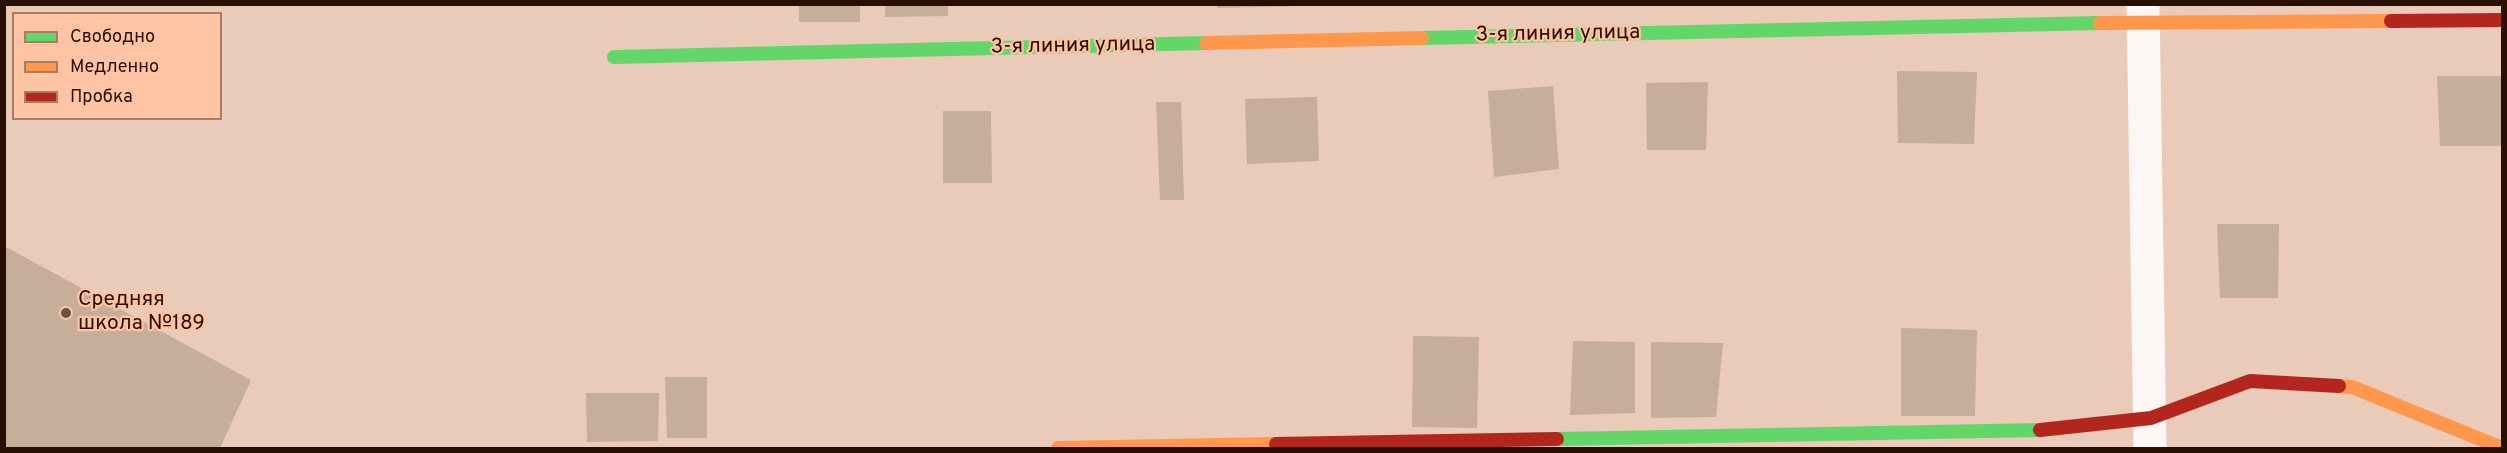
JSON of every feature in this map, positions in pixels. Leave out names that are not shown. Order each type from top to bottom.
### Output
[{"type":"street","name":"3-я линия улица","points":[[615,57],[2143,13],[2502,20]]},
{"type":"street","points":[[2143,13],[2150,433]]},
{"type":"street","points":[[1058,448],[1551,443],[2045,430],[2150,433],[2250,381],[2352,387],[2502,448]]},
{"type":"building","points":[[799,4],[860,4],[860,22],[799,22]]},
{"type":"building","points":[[885,4],[948,4],[948,16],[885,17]]},
{"type":"building","points":[[1217,4],[1301,4],[1302,6],[1217,8]]},
{"type":"building","points":[[1897,71],[1977,72],[1974,144],[1898,143]]},
{"type":"building","points":[[2437,76],[2502,76],[2502,146],[2440,146]]},
{"type":"building","points":[[1708,82],[1706,150],[1647,150],[1646,83]]},
{"type":"building","points":[[1553,86],[1559,169],[1494,177],[1488,91]]},
{"type":"building","points":[[1317,97],[1319,161],[1247,164],[1245,99]]},
{"type":"building","points":[[1156,102],[1181,102],[1184,200],[1160,200]]},
{"type":"building","points":[[943,111],[991,111],[992,183],[943,183]]},
{"type":"building","points":[[2217,224],[2279,224],[2278,298],[2220,298]]},
{"type":"building","name":"Средняя школа №189","points":[[4,246],[251,380],[220,448],[4,448]]},
{"type":"building","points":[[1901,328],[1977,330],[1975,416],[1901,416]]},
{"type":"building","points":[[1413,336],[1479,337],[1477,428],[1412,427]]},
{"type":"building","points":[[1573,341],[1635,342],[1635,413],[1570,415]]},
{"type":"building","points":[[1651,342],[1723,343],[1716,417],[1651,418]]},
{"type":"building","points":[[665,377],[707,377],[707,438],[667,438]]},
{"type":"building","points":[[586,393],[659,393],[658,441],[587,442]]},
{"type":"traffic: fast","points":[[1422,38],[2100,23]]},
{"type":"traffic: fast","points":[[614,57],[1206,43]]},
{"type":"traffic: fast","points":[[1557,439],[2040,430]]},
{"type":"traffic: slow","points":[[2100,23],[2391,21]]},
{"type":"traffic: slow","points":[[1206,43],[1422,38]]},
{"type":"traffic: slow","points":[[2339,386],[2352,387],[2502,448]]},
{"type":"traffic: slow","points":[[1058,448],[1276,444]]},
{"type":"traffic: jam","points":[[2391,21],[2502,20]]},
{"type":"traffic: jam","points":[[2040,430],[2151,418],[2250,381],[2339,386]]},
{"type":"traffic: jam","points":[[1276,444],[1557,439]]},
{"type":"place","name":"Средняя школа №189","points":[[66,313]]}]
